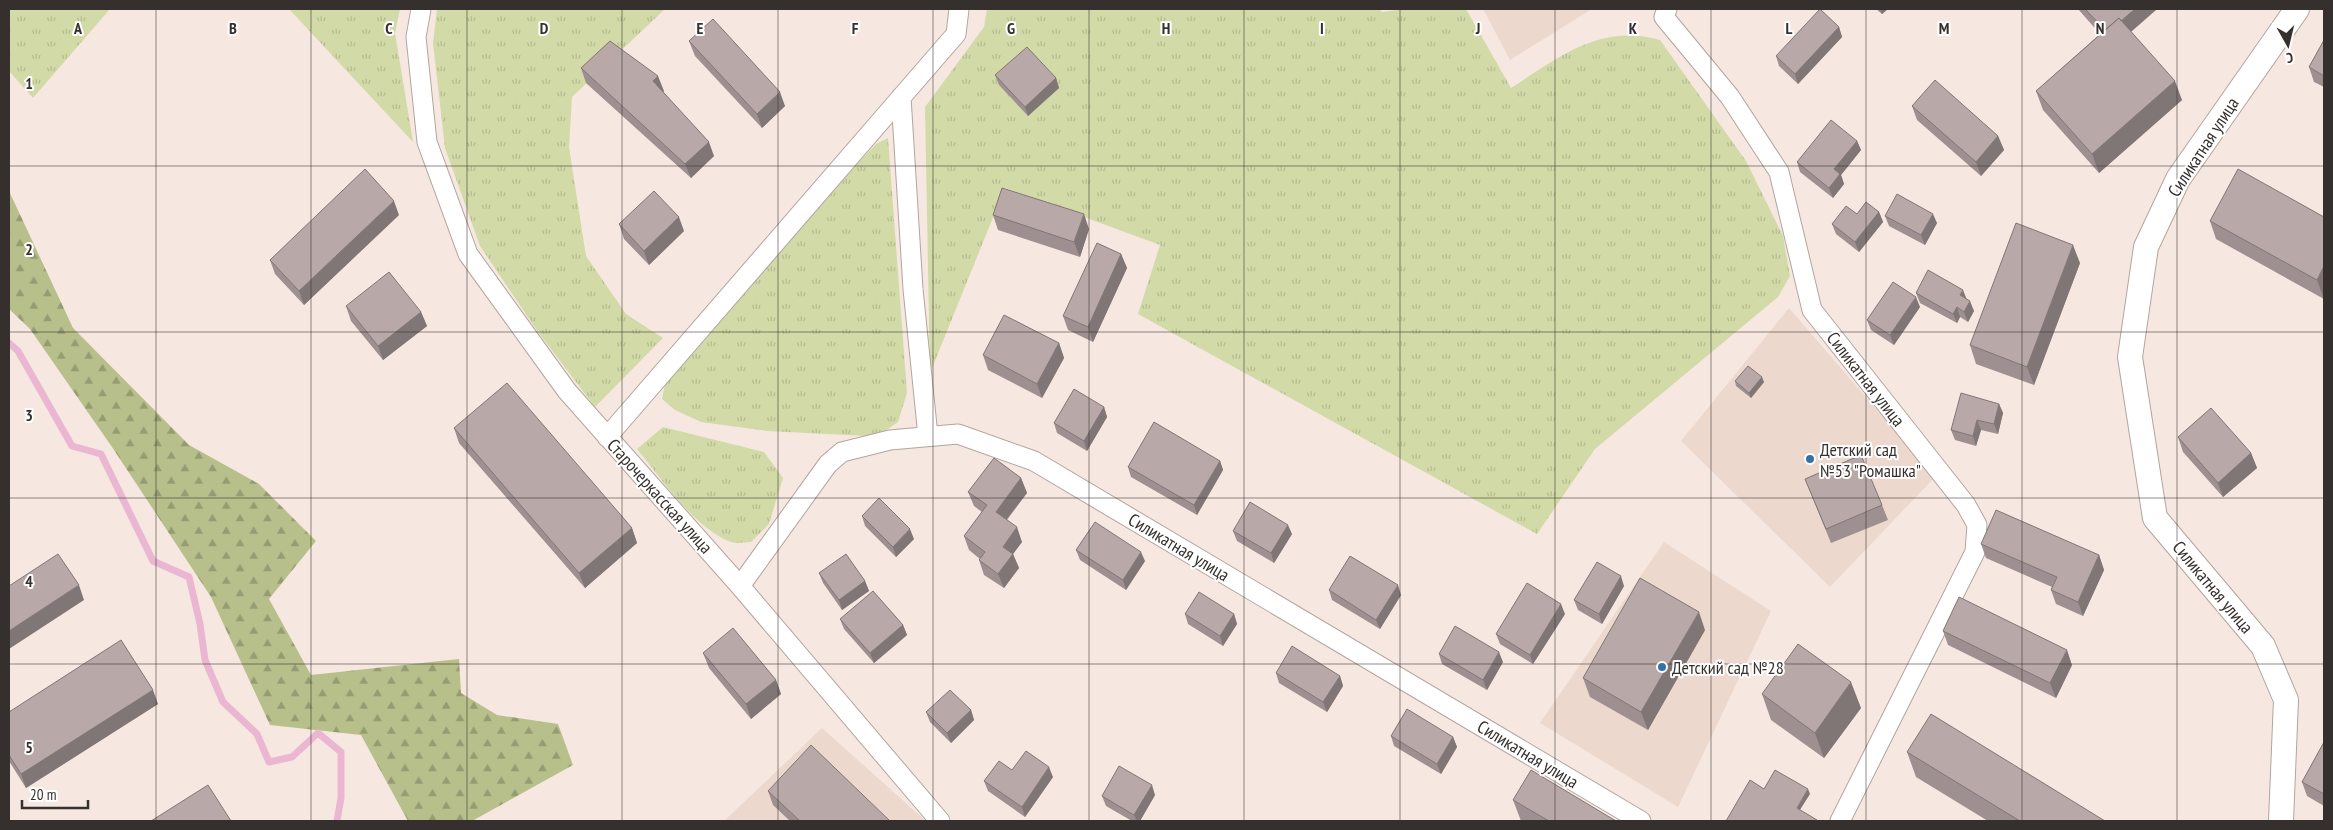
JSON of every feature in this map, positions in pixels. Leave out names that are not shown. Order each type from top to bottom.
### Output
[{"type":"street","name":"Старочеркасская улица","points":[[421,9],[416,37],[427,142],[468,254],[567,391],[740,586],[940,821]]},
{"type":"street","points":[[607,437],[956,34],[959,9]]},
{"type":"street","name":"Силикатная улица","points":[[2281,821],[2286,700],[2262,646],[2155,518],[2130,357],[2146,247],[2178,179],[2297,9]]},
{"type":"street","name":"Силикатная улица","points":[[1666,13],[1730,97],[1779,172],[1812,310],[1966,505],[1977,525],[1975,552],[1840,821]]},
{"type":"street","points":[[901,97],[912,289],[928,436]]},
{"type":"street","name":"Силикатная улица","points":[[740,586],[828,464],[842,452],[890,440],[958,434],[1034,461],[1641,821]]},
{"type":"shaded area","points":[[1483,9],[1592,9],[1510,60]]},
{"type":"shaded area","name":"Детский сад №53 \"Ромашка\"","points":[[1789,308],[1935,477],[1830,587],[1681,441]]},
{"type":"shaded area","name":"Детский сад №28","points":[[1664,542],[1771,611],[1678,807],[1540,723]]},
{"type":"shaded area","points":[[822,728],[926,821],[724,821]]},
{"type":"green space","points":[[9,9],[110,9],[33,98],[9,71]]},
{"type":"green space","points":[[289,9],[400,9],[395,33],[413,142]]},
{"type":"green space","points":[[437,9],[665,9],[572,97],[569,147],[586,256],[626,314],[663,338],[595,407],[538,332],[480,246],[445,148],[433,43]]},
{"type":"green space","points":[[987,9],[1379,9],[1382,12],[1405,9],[1466,9],[1511,88],[1563,55],[1599,40],[1618,36],[1638,36],[1660,40],[1746,161],[1783,236],[1790,276],[1778,297],[1595,449],[1537,534],[1138,314],[1160,245],[1005,188],[930,373],[925,107],[984,27]]},
{"type":"green space","points":[[888,138],[907,393],[898,422],[885,431],[867,436],[767,431],[701,422],[675,410],[662,399],[665,384],[856,165],[876,144]]},
{"type":"green space","points":[[9,191],[73,328],[189,445],[259,484],[316,541],[269,599],[311,675],[459,659],[461,693],[497,715],[558,724],[573,765],[472,821],[408,821],[361,735],[270,725],[211,597],[112,447],[30,329],[9,309]]},
{"type":"green space","points":[[663,427],[764,452],[783,478],[769,524],[751,542],[731,542],[704,526],[668,488],[637,449]]},
{"type":"building","points":[[1820,9],[1839,27],[1795,74],[1776,56]]},
{"type":"building","points":[[2085,9],[2135,9],[2121,21],[2119,18],[2105,30]]},
{"type":"building","points":[[2119,18],[2175,81],[2092,154],[2036,91]]},
{"type":"building","points":[[713,19],[780,92],[757,114],[689,41]]},
{"type":"building","points":[[2324,40],[2324,76],[2309,67]]},
{"type":"building","points":[[610,41],[658,76],[653,81],[709,142],[685,164],[581,68]]},
{"type":"building","points":[[1027,47],[1056,78],[1025,107],[995,75]]},
{"type":"building","points":[[1935,80],[1998,136],[1976,162],[1912,106]]},
{"type":"building","points":[[1831,120],[1857,141],[1834,169],[1840,174],[1829,188],[1797,162]]},
{"type":"building","points":[[365,169],[394,201],[299,291],[270,260]]},
{"type":"building","points":[[2238,169],[2324,217],[2324,266],[2317,280],[2210,221]]},
{"type":"building","points":[[1002,188],[1084,214],[1074,242],[993,215]]},
{"type":"building","points":[[654,191],[679,217],[644,251],[619,224]]},
{"type":"building","points":[[1897,194],[1933,214],[1921,235],[1885,216]]},
{"type":"building","points":[[1866,202],[1879,212],[1855,242],[1832,224],[1846,206],[1857,214]]},
{"type":"building","points":[[2016,223],[2073,245],[2027,367],[1970,345]]},
{"type":"building","points":[[1097,243],[1121,254],[1088,327],[1063,316]]},
{"type":"building","points":[[1928,270],[1963,290],[1960,295],[1970,301],[1964,312],[1957,307],[1953,314],[1916,293]]},
{"type":"building","points":[[389,272],[421,312],[378,346],[346,306]]},
{"type":"building","points":[[1893,282],[1916,297],[1890,335],[1867,320]]},
{"type":"building","points":[[1004,315],[1059,343],[1037,384],[983,355]]},
{"type":"building","points":[[1748,366],[1762,377],[1749,393],[1735,381]]},
{"type":"building","points":[[507,383],[632,528],[579,573],[454,428]]},
{"type":"building","points":[[1074,389],[1104,407],[1084,441],[1054,423]]},
{"type":"building","points":[[1961,393],[1999,404],[1994,424],[1977,420],[1973,436],[1951,430]]},
{"type":"building","points":[[2211,408],[2251,453],[2218,483],[2178,437]]},
{"type":"building","points":[[1154,422],[1220,461],[1194,505],[1128,467]]},
{"type":"building","points":[[1861,455],[1882,505],[1826,529],[1805,479]]},
{"type":"building","points":[[994,458],[1021,478],[996,512],[1017,527],[1003,547],[1013,554],[998,574],[979,560],[985,552],[964,536],[987,505],[968,492]]},
{"type":"building","points":[[879,498],[910,529],[893,547],[862,516]]},
{"type":"building","points":[[1250,502],[1288,525],[1271,553],[1233,531]]},
{"type":"building","points":[[1996,510],[2099,555],[2078,602],[2051,590],[2057,577],[1981,544]]},
{"type":"building","points":[[1095,522],[1141,552],[1123,580],[1076,550]]},
{"type":"building","points":[[58,554],[79,585],[9,631],[9,586]]},
{"type":"building","points":[[846,554],[865,581],[839,600],[819,573]]},
{"type":"building","points":[[1350,556],[1398,585],[1376,620],[1329,590]]},
{"type":"building","points":[[1597,562],[1621,576],[1599,614],[1574,600]]},
{"type":"building","points":[[1640,578],[1699,612],[1641,712],[1583,678]]},
{"type":"building","points":[[1527,583],[1561,604],[1530,655],[1496,634]]},
{"type":"building","points":[[873,591],[903,625],[870,653],[840,619]]},
{"type":"building","points":[[1199,592],[1234,614],[1220,636],[1185,614]]},
{"type":"building","points":[[1959,597],[2067,650],[2050,683],[1943,631]]},
{"type":"building","points":[[1455,626],[1499,652],[1483,680],[1439,654]]},
{"type":"building","points":[[733,628],[776,680],[746,704],[703,653]]},
{"type":"building","points":[[121,640],[153,690],[21,774],[9,755],[9,712]]},
{"type":"building","points":[[1798,644],[1851,682],[1815,733],[1762,694]]},
{"type":"building","points":[[1292,646],[1340,676],[1323,702],[1276,673]]},
{"type":"building","points":[[950,690],[971,710],[947,733],[926,712]]},
{"type":"building","points":[[1407,709],[1453,737],[1437,764],[1391,736]]},
{"type":"building","points":[[1931,714],[2105,821],[2020,821],[1907,752]]},
{"type":"building","points":[[2324,742],[2324,794],[2302,782]]},
{"type":"building","points":[[811,745],[890,821],[800,821],[768,791]]},
{"type":"building","points":[[1026,751],[1049,767],[1022,807],[984,781],[999,761],[1012,770]]},
{"type":"building","points":[[1119,766],[1152,785],[1134,815],[1102,796]]},
{"type":"building","points":[[1531,770],[1616,821],[1549,821],[1513,800]]},
{"type":"building","points":[[1775,770],[1808,789],[1797,808],[1817,820],[1726,821],[1750,780],[1764,789]]},
{"type":"building","points":[[208,785],[231,821],[151,821]]},
{"type":"waterway","points":[[9,343],[18,351],[72,446],[101,454],[153,561],[189,577],[200,624],[205,660],[223,702],[257,734],[269,762],[292,757],[318,733],[341,752],[341,798],[337,821]]},
{"type":"place","name":"Детский сад №53 \"Ромашка\"","points":[[1810,459]]},
{"type":"place","name":"Детский сад №28","points":[[1662,667]]}]
